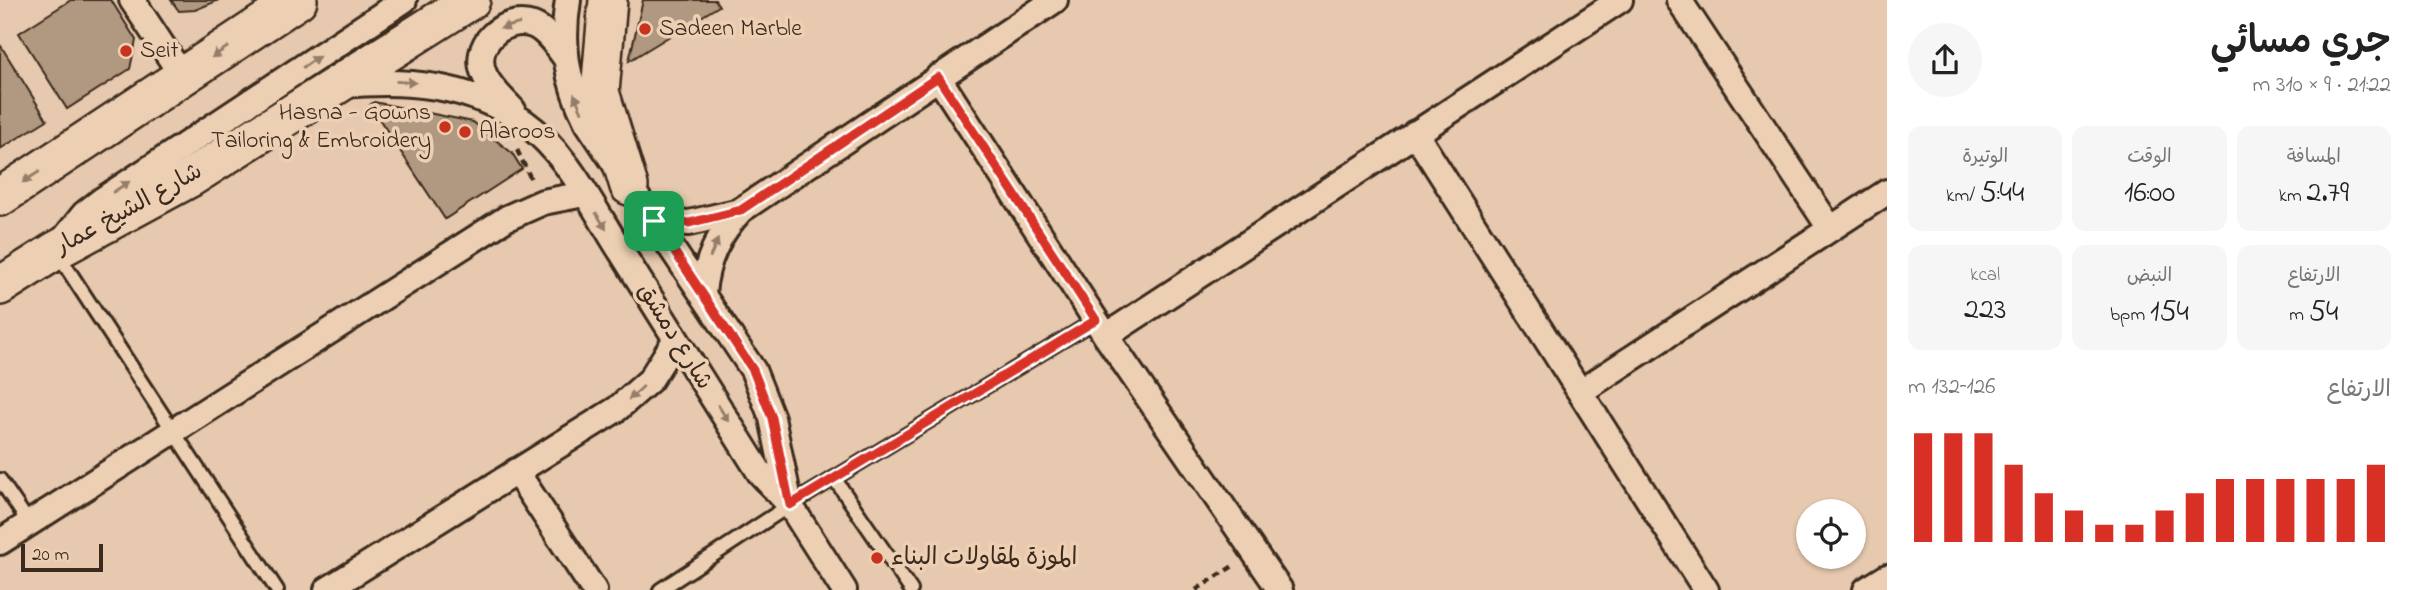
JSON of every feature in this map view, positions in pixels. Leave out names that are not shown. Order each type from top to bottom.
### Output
[{"type":"main road","points":[[0,197],[183,77],[262,14],[298,0]]},
{"type":"main road","name":"شارع الشيخ عمار","points":[[0,286],[55,251],[190,178],[471,0]]},
{"type":"main road","points":[[608,0],[600,92],[629,186]]},
{"type":"street","points":[[132,0],[183,77]]},
{"type":"street","points":[[55,251],[84,214],[102,200],[404,0]]},
{"type":"street","name":"شارع دمشق","points":[[568,0],[564,56],[575,99],[629,186],[741,349],[764,393],[790,505]]},
{"type":"street","points":[[654,221],[698,222],[741,210],[1055,0]]},
{"type":"street","points":[[1101,328],[1415,133],[1620,0]]},
{"type":"street","points":[[1679,0],[1830,228]]},
{"type":"street","points":[[526,123],[493,89],[483,74],[481,56],[487,39],[500,27],[517,23],[534,26],[549,37],[564,56]]},
{"type":"street","points":[[938,77],[1101,328],[1280,590]]},
{"type":"street","name":"شارع دمشق","points":[[338,85],[390,81],[444,87],[471,95],[526,123],[557,156],[584,194],[761,473],[790,505],[844,590]]},
{"type":"street","points":[[1415,133],[1706,590]]},
{"type":"street","points":[[1580,392],[1887,192]]},
{"type":"street","points":[[0,542],[507,218],[543,202],[584,194]]},
{"type":"street","points":[[703,293],[705,274],[718,240],[741,210]]},
{"type":"street","points":[[338,587],[635,396],[650,380],[676,339]]},
{"type":"street","points":[[516,471],[594,590]]},
{"type":"street","points":[[1866,590],[1887,576]]},
{"type":"lane","points":[[55,251],[277,590]]},
{"type":"lane","points":[[660,590],[834,478],[1101,328]]},
{"type":"lane","points":[[834,478],[911,590]]},
{"type":"lane","points":[[0,480],[29,523]]},
{"type":"path","points":[[1196,590],[1254,552]]},
{"type":"building","points":[[71,0],[111,0],[136,40],[130,69],[67,109],[19,33]]},
{"type":"building","points":[[171,0],[219,0],[195,10],[179,11]]},
{"type":"building","points":[[643,0],[715,0],[719,6],[629,61]]},
{"type":"building","points":[[0,47],[47,120],[0,149]]},
{"type":"building","points":[[374,102],[473,122],[512,153],[522,169],[445,219],[370,105]]},
{"type":"place","name":"Sadeen Marble","points":[[645,29]]},
{"type":"place","name":"Seit","points":[[126,51]]},
{"type":"place","name":"Hasna - Gowns Tailoring & Embroidery","points":[[445,127]]},
{"type":"place","name":"Alaroos","points":[[465,132]]},
{"type":"place","name":"الموزة لمقاولات البناء","points":[[877,558]]},
{"type":"route","points":[[938,77],[1096,320],[790,505],[772,418],[753,370],[654,221],[689,223],[741,210],[938,77]]}]
